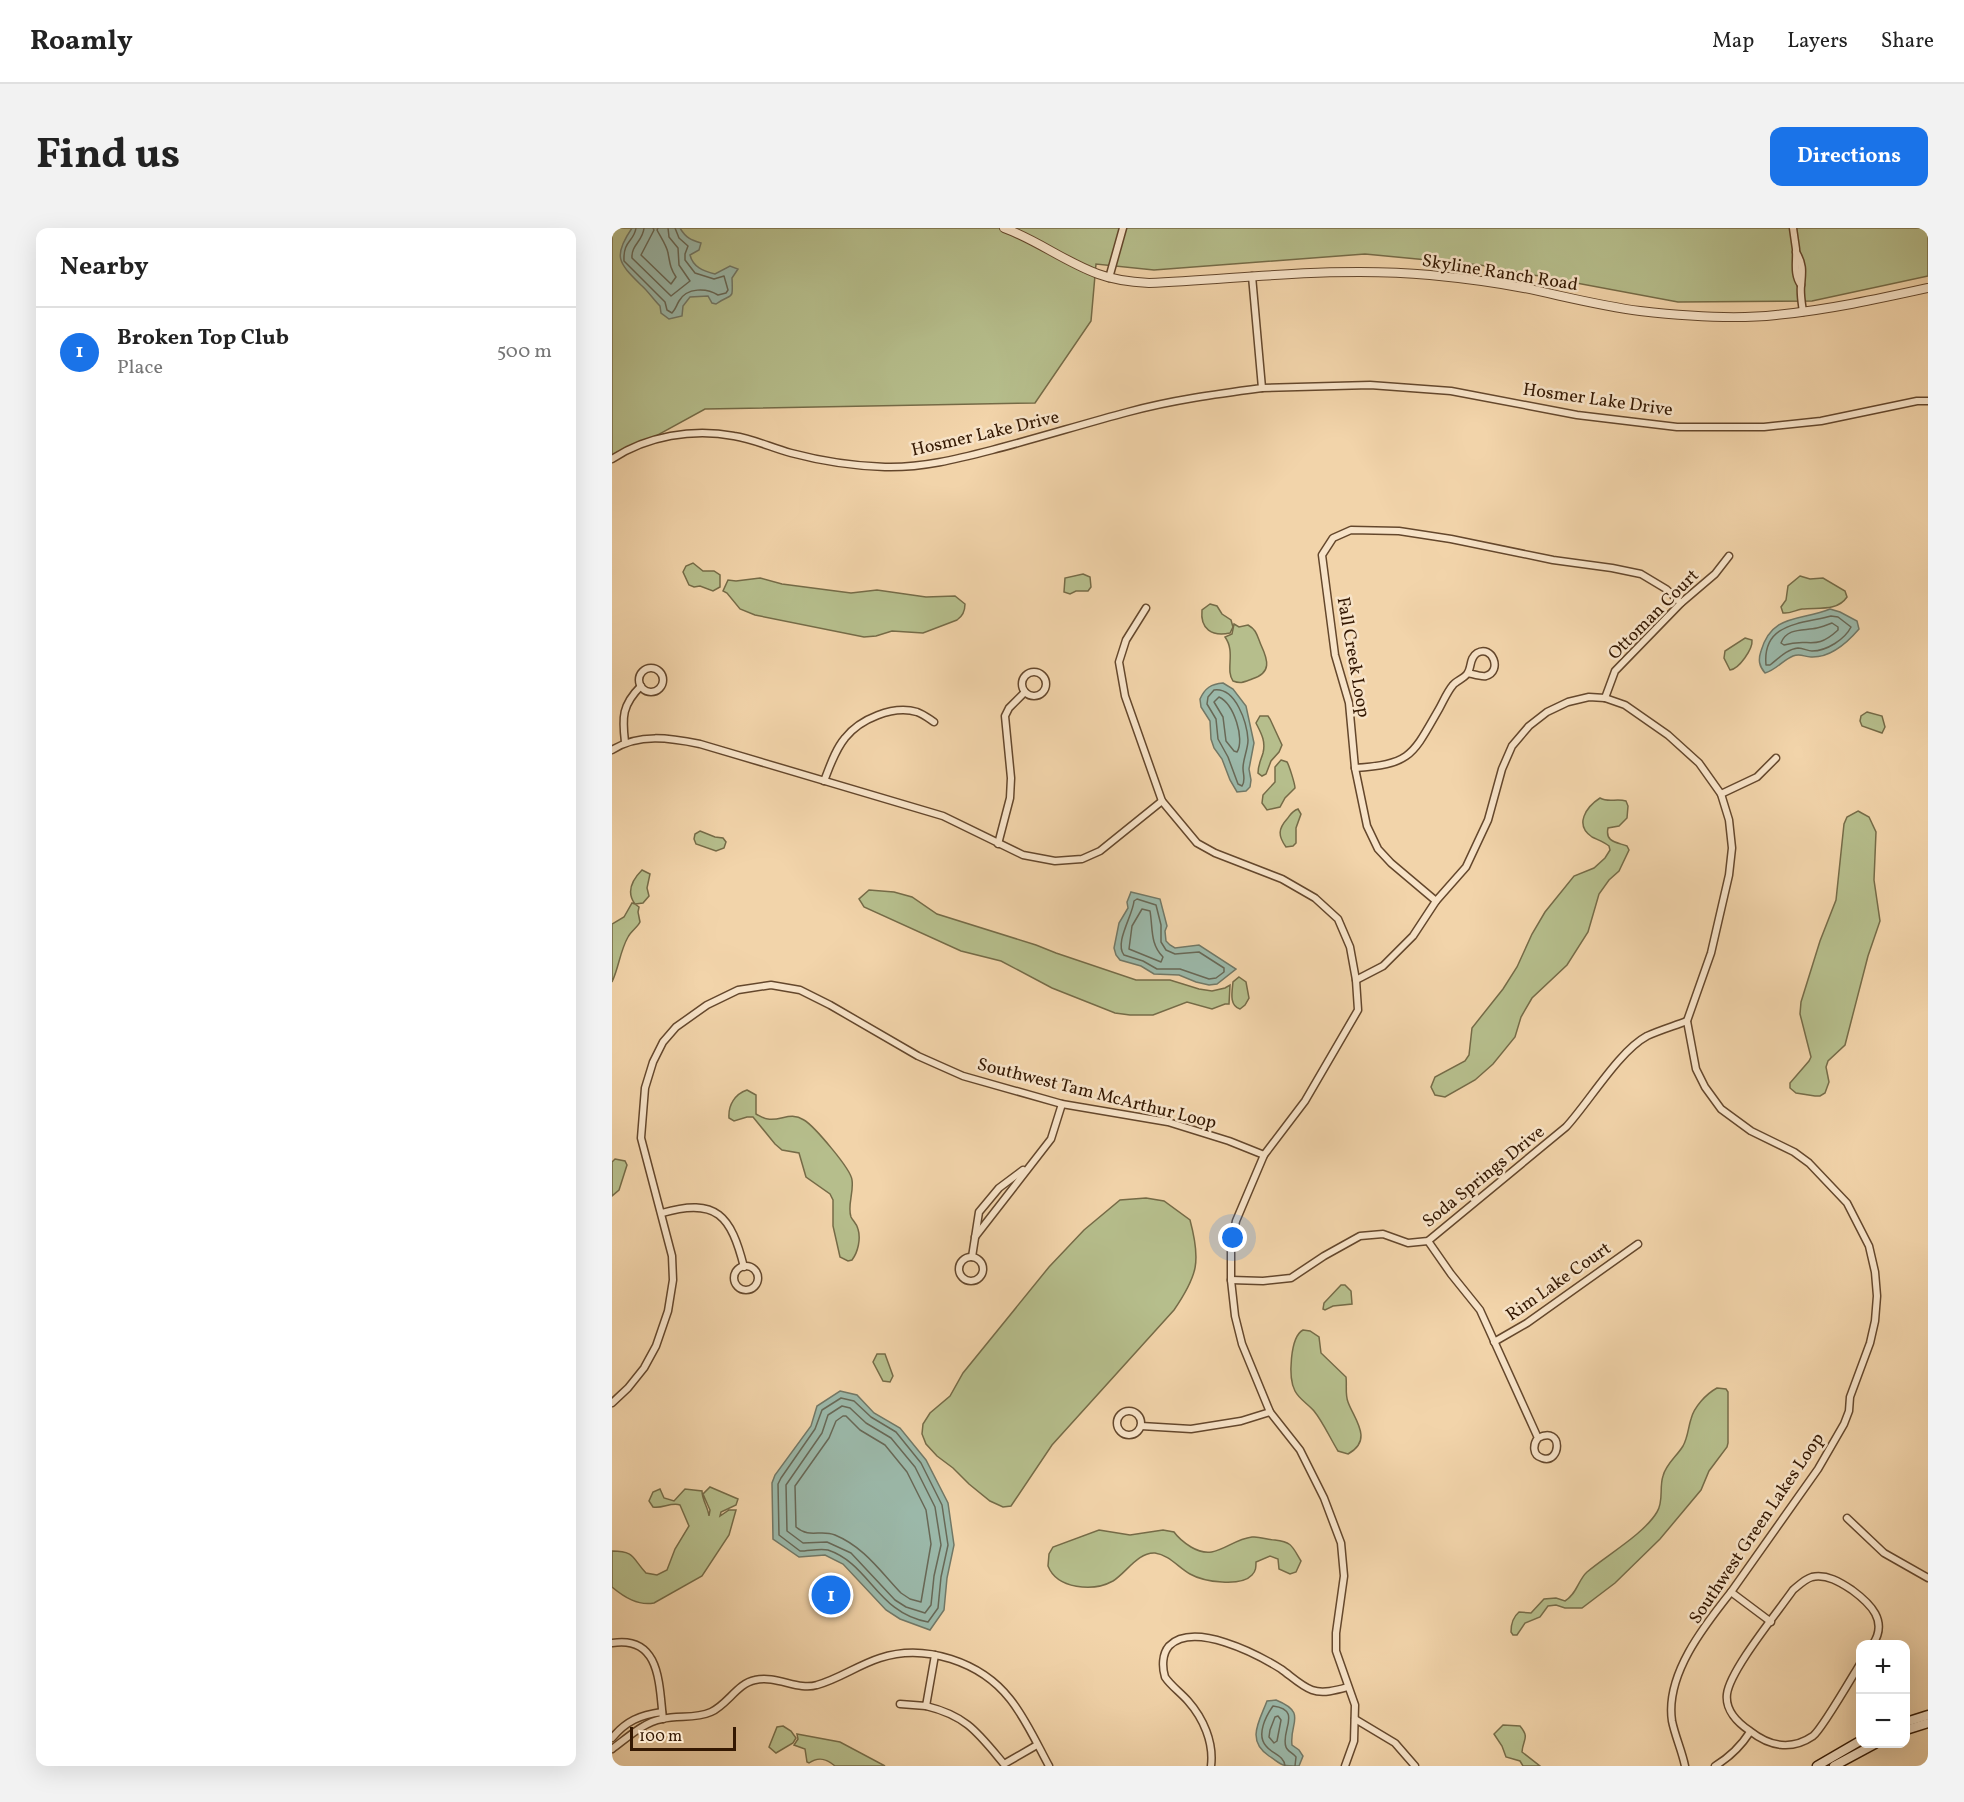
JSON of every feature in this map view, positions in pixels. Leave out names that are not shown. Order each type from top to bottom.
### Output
[{"type":"main road","points":[[1910,1720],[1928,1715]]},
{"type":"main road","points":[[1910,1728],[1928,1723]]},
{"type":"main road","points":[[1817,1766],[1856,1743]]},
{"type":"main road","points":[[1834,1766],[1866,1748]]},
{"type":"street","name":"Skyline Ranch Road","points":[[1004,228],[1039,243],[1088,270],[1109,278],[1149,283],[1362,271],[1429,275],[1521,287],[1629,309],[1679,315],[1750,316],[1803,312],[1928,288]]},
{"type":"street","points":[[1109,278],[1123,228]]},
{"type":"street","points":[[1793,228],[1796,252],[1801,260],[1803,272],[1801,285],[1803,312]]},
{"type":"street","points":[[1252,276],[1262,388]]},
{"type":"street","name":"Hosmer Lake Drive","points":[[612,459],[656,439],[704,433],[735,436],[789,453],[853,465],[923,466],[1010,445],[1130,411],[1189,398],[1262,388],[1370,385],[1451,391],[1577,415],[1677,427],[1764,427],[1821,421],[1917,401],[1928,401]]},
{"type":"street","name":"Fall Creek Loop","points":[[1436,902],[1378,849],[1367,826],[1355,768],[1349,703],[1335,655],[1322,555],[1333,538],[1351,530],[1399,531],[1553,560],[1612,568],[1641,574],[1666,589],[1681,603]]},
{"type":"street","name":"Ottoman Court","points":[[1605,698],[1615,671],[1681,603],[1715,574],[1730,556]]},
{"type":"street","points":[[1146,608],[1126,640],[1119,662],[1125,696],[1162,801],[1197,843],[1215,853],[1282,879],[1315,898],[1338,919],[1350,946],[1356,980],[1358,1010],[1305,1101],[1264,1155],[1236,1221],[1231,1246],[1231,1280],[1235,1316],[1242,1344],[1270,1412],[1300,1450],[1324,1498],[1341,1543],[1344,1576],[1336,1651],[1355,1705],[1354,1741],[1345,1766]]},
{"type":"street","points":[[1355,768],[1383,766],[1404,759],[1416,748],[1453,685],[1468,673],[1472,658],[1483,652],[1489,653],[1494,658],[1494,670],[1489,675],[1468,673]]},
{"type":"street","points":[[1035,671],[1044,677],[1045,689],[1041,693],[1036,696],[1025,692],[1022,681],[1024,676],[1035,671]]},
{"type":"street","points":[[625,742],[623,722],[625,706],[641,686]]},
{"type":"street","points":[[998,844],[1010,798],[1011,778],[1005,716],[1009,708],[1025,692]]},
{"type":"street","points":[[1356,980],[1383,966],[1413,936],[1436,902],[1466,867],[1488,820],[1502,769],[1512,746],[1529,726],[1548,712],[1568,702],[1589,697],[1605,698],[1625,705],[1671,738],[1699,763],[1721,794],[1729,820],[1731,839],[1729,875],[1711,953],[1687,1021]]},
{"type":"street","points":[[824,781],[844,739],[871,718],[910,711],[920,713],[934,722]]},
{"type":"street","points":[[612,750],[625,742],[644,739],[673,738],[700,744],[943,816],[1023,855],[1055,861],[1082,859],[1100,851],[1162,801]]},
{"type":"street","points":[[1721,794],[1756,777],[1776,758]]},
{"type":"street","name":"Southwest Tam McArthur Loop","points":[[612,1403],[644,1368],[656,1346],[668,1311],[673,1280],[672,1256],[641,1138],[645,1088],[653,1062],[663,1042],[676,1027],[707,1005],[738,990],[771,985],[800,990],[918,1056],[963,1077],[1062,1104],[1168,1122],[1229,1141],[1264,1155]]},
{"type":"street","name":"Soda Springs Drive","points":[[1231,1280],[1263,1281],[1292,1278],[1324,1256],[1360,1236],[1383,1234],[1408,1243],[1428,1241],[1566,1127],[1624,1055],[1647,1037],[1687,1021]]},
{"type":"street","name":"Southwest Green Lakes Loop","points":[[1686,1766],[1672,1719],[1675,1685],[1680,1668],[1714,1614],[1818,1468],[1844,1424],[1849,1411],[1850,1396],[1870,1343],[1875,1321],[1875,1272],[1869,1246],[1847,1203],[1826,1178],[1809,1163],[1794,1152],[1751,1131],[1721,1108],[1705,1088],[1696,1069],[1687,1021]]},
{"type":"street","points":[[975,1237],[1051,1139],[1062,1104]]},
{"type":"street","points":[[972,1257],[979,1212],[999,1188],[1029,1166]]},
{"type":"street","points":[[662,1213],[680,1207],[696,1207],[722,1217],[730,1225],[737,1240],[744,1266]]},
{"type":"street","points":[[1428,1241],[1451,1275],[1480,1310],[1538,1438]]},
{"type":"street","name":"Rim Lake Court","points":[[1494,1342],[1527,1323],[1638,1244]]},
{"type":"street","points":[[1132,1411],[1140,1419],[1141,1426],[1136,1433],[1124,1435],[1118,1429],[1117,1421],[1124,1412],[1132,1411]]},
{"type":"street","points":[[1141,1426],[1191,1429],[1241,1421],[1270,1412]]},
{"type":"street","points":[[1847,1518],[1884,1553],[1928,1578]]},
{"type":"street","points":[[1856,1670],[1815,1735],[1796,1744],[1778,1745],[1763,1740],[1750,1732],[1730,1711],[1727,1695],[1733,1675],[1800,1583],[1811,1577],[1836,1580],[1868,1601],[1876,1613],[1878,1636],[1876,1640]]},
{"type":"street","points":[[1731,1592],[1771,1622]]},
{"type":"street","points":[[1211,1766],[1210,1743],[1205,1726],[1191,1705],[1165,1677],[1164,1658],[1166,1650],[1172,1643],[1195,1637],[1223,1642],[1259,1657],[1313,1690],[1333,1691],[1348,1687]]},
{"type":"street","points":[[612,1643],[620,1642],[639,1646],[648,1652],[657,1668],[662,1715]]},
{"type":"street","points":[[612,1738],[628,1722],[643,1715],[685,1718],[713,1711],[752,1680],[771,1678],[802,1686],[816,1686],[881,1658],[911,1653],[955,1660],[976,1670],[1001,1689],[1011,1700],[1049,1766]]},
{"type":"street","points":[[926,1706],[935,1655]]},
{"type":"street","points":[[900,1704],[926,1706],[961,1718],[978,1732],[1004,1764],[1037,1745]]},
{"type":"street","points":[[612,1749],[662,1715]]},
{"type":"street","points":[[1355,1719],[1395,1743],[1415,1766]]},
{"type":"street","points":[[1715,1766],[1727,1759],[1750,1732]]},
{"type":"green space","points":[[612,228],[1928,228],[1928,276],[1812,301],[1678,302],[1480,265],[1365,254],[1154,270],[1096,264],[1091,321],[1035,403],[705,409],[612,460]]},
{"type":"green space","points":[[693,563],[703,571],[714,571],[720,575],[720,587],[713,591],[689,585],[683,572],[686,566]]},
{"type":"green space","points":[[1083,574],[1090,577],[1091,587],[1088,591],[1076,591],[1070,594],[1064,592],[1065,578]]},
{"type":"green space","points":[[1800,576],[1810,579],[1823,578],[1845,591],[1847,597],[1843,602],[1832,607],[1783,613],[1781,607],[1786,600],[1788,586]]},
{"type":"green space","points":[[760,578],[782,584],[851,593],[877,590],[926,597],[955,596],[965,604],[965,609],[957,620],[923,633],[892,631],[864,637],[755,615],[740,609],[723,591],[728,580]]},
{"type":"green space","points":[[1210,604],[1217,606],[1222,614],[1231,620],[1233,627],[1230,633],[1218,634],[1205,627],[1202,610]]},
{"type":"green space","points":[[1234,624],[1239,627],[1248,625],[1253,629],[1267,661],[1263,673],[1242,682],[1233,681],[1231,677],[1230,649],[1225,637],[1232,634]]},
{"type":"green space","points":[[1745,638],[1752,640],[1748,653],[1734,669],[1730,670],[1724,658],[1725,651]]},
{"type":"green space","points":[[1867,712],[1882,716],[1885,727],[1882,733],[1862,726],[1861,716]]},
{"type":"green space","points":[[1260,716],[1268,716],[1282,745],[1271,761],[1266,774],[1262,776],[1258,770],[1264,745],[1256,723]]},
{"type":"green space","points":[[1281,760],[1288,764],[1295,788],[1280,807],[1267,810],[1262,803],[1263,795],[1275,782],[1275,767]]},
{"type":"green space","points":[[1600,798],[1626,801],[1627,818],[1619,826],[1608,828],[1608,836],[1615,842],[1627,846],[1629,850],[1619,871],[1599,894],[1588,932],[1567,965],[1532,998],[1521,1017],[1515,1037],[1493,1064],[1475,1080],[1445,1097],[1435,1095],[1431,1087],[1435,1077],[1465,1061],[1469,1055],[1472,1028],[1517,967],[1545,912],[1574,876],[1594,868],[1610,850],[1609,846],[1587,832],[1583,822],[1590,806]]},
{"type":"green space","points":[[1298,809],[1301,814],[1296,828],[1296,843],[1286,847],[1280,836],[1281,829],[1292,813]]},
{"type":"green space","points":[[1858,811],[1869,817],[1876,832],[1874,880],[1880,921],[1868,956],[1845,1045],[1828,1061],[1826,1067],[1829,1082],[1825,1093],[1815,1096],[1796,1093],[1790,1088],[1790,1083],[1811,1057],[1800,1014],[1801,1002],[1820,941],[1836,900],[1844,824],[1847,817]]},
{"type":"green space","points":[[700,831],[723,838],[726,842],[724,848],[716,851],[696,844],[695,834]]},
{"type":"green space","points":[[642,870],[650,874],[647,888],[649,896],[643,903],[635,904],[632,900],[631,886]]},
{"type":"green space","points":[[869,890],[894,892],[912,897],[937,914],[1136,980],[1170,980],[1212,991],[1230,985],[1229,1004],[1212,1009],[1187,1002],[1153,1015],[1115,1013],[1052,988],[1001,961],[961,951],[864,907],[859,899]]},
{"type":"green space","points":[[632,903],[639,907],[640,922],[625,942],[612,982],[612,924],[624,917]]},
{"type":"green space","points":[[1239,977],[1246,982],[1249,998],[1240,1009],[1234,1005],[1232,994],[1233,982]]},
{"type":"green space","points":[[747,1090],[756,1095],[756,1114],[766,1119],[794,1116],[809,1124],[839,1158],[850,1175],[852,1189],[850,1213],[859,1237],[852,1260],[848,1261],[840,1257],[833,1226],[833,1200],[830,1194],[806,1177],[799,1153],[782,1150],[753,1117],[734,1121],[729,1118],[733,1101]]},
{"type":"green space","points":[[615,1159],[625,1161],[627,1165],[619,1190],[612,1196],[612,1162]]},
{"type":"green space","points":[[1146,1198],[1164,1201],[1190,1220],[1196,1257],[1193,1277],[1188,1287],[1174,1310],[1052,1445],[1011,1506],[1003,1507],[990,1501],[926,1444],[922,1434],[923,1424],[930,1413],[950,1396],[963,1373],[1049,1267],[1084,1230],[1120,1200]]},
{"type":"green space","points":[[1341,1285],[1345,1285],[1351,1291],[1352,1304],[1323,1309],[1324,1303]]},
{"type":"green space","points":[[1303,1330],[1310,1331],[1319,1337],[1321,1353],[1346,1377],[1347,1399],[1361,1436],[1356,1448],[1348,1454],[1338,1451],[1312,1408],[1295,1391],[1291,1377],[1291,1358],[1295,1341]]},
{"type":"green space","points":[[877,1354],[885,1354],[893,1376],[890,1382],[883,1381],[873,1362]]},
{"type":"green space","points":[[1717,1388],[1726,1389],[1728,1392],[1728,1443],[1709,1471],[1701,1490],[1660,1539],[1615,1583],[1582,1608],[1548,1606],[1540,1617],[1525,1623],[1517,1635],[1513,1635],[1512,1623],[1519,1612],[1531,1613],[1544,1599],[1556,1598],[1565,1601],[1572,1595],[1587,1572],[1651,1520],[1660,1503],[1664,1472],[1683,1446],[1695,1410],[1705,1397]]},
{"type":"green space","points":[[710,1487],[738,1499],[736,1505],[721,1512],[720,1516],[729,1510],[736,1510],[729,1535],[702,1576],[654,1603],[648,1604],[632,1600],[612,1587],[612,1551],[629,1554],[646,1573],[657,1575],[667,1570],[675,1549],[689,1526],[680,1505],[653,1507],[649,1501],[653,1492],[660,1489],[664,1498],[674,1501],[685,1489],[702,1491],[709,1516],[710,1510],[703,1494]]},
{"type":"green space","points":[[1099,1530],[1130,1535],[1163,1530],[1174,1532],[1191,1547],[1208,1552],[1222,1549],[1244,1539],[1258,1537],[1288,1544],[1301,1561],[1296,1572],[1290,1574],[1279,1569],[1278,1559],[1270,1556],[1256,1562],[1254,1572],[1247,1579],[1222,1582],[1196,1577],[1165,1556],[1155,1553],[1143,1556],[1113,1581],[1096,1587],[1076,1586],[1059,1580],[1048,1566],[1049,1554],[1053,1547]]},
{"type":"green space","points":[[1503,1725],[1520,1726],[1525,1736],[1522,1752],[1540,1766],[1523,1766],[1520,1761],[1506,1757],[1494,1734]]},
{"type":"green space","points":[[783,1726],[796,1738],[793,1743],[776,1753],[769,1747],[777,1727]]},
{"type":"green space","points":[[797,1734],[840,1742],[885,1766],[835,1766],[820,1759],[809,1763],[805,1749],[794,1745],[798,1739]]},
{"type":"water","points":[[632,228],[680,228],[689,238],[701,243],[699,250],[690,255],[693,263],[699,268],[715,274],[730,266],[738,269],[732,278],[731,296],[716,304],[712,303],[708,296],[690,297],[683,306],[682,316],[669,319],[661,313],[660,306],[623,265],[620,253]]},
{"type":"water","points":[[1830,609],[1857,621],[1859,629],[1832,652],[1818,657],[1793,656],[1765,673],[1760,665],[1760,657],[1766,639],[1772,630],[1789,620]]},
{"type":"water","points":[[1223,683],[1233,689],[1246,706],[1254,743],[1249,769],[1250,787],[1246,791],[1237,792],[1230,780],[1222,759],[1214,748],[1210,721],[1201,707],[1200,699],[1206,689]]},
{"type":"water","points":[[1131,892],[1160,899],[1167,926],[1166,941],[1170,945],[1175,948],[1199,945],[1236,969],[1217,984],[1209,985],[1179,975],[1154,974],[1141,966],[1120,960],[1114,948],[1119,923],[1128,908],[1127,902]]},
{"type":"water","points":[[840,1391],[857,1395],[874,1413],[900,1428],[926,1460],[948,1503],[954,1545],[947,1578],[944,1610],[930,1630],[900,1619],[886,1610],[843,1564],[825,1555],[799,1557],[773,1539],[772,1483],[775,1475],[811,1426],[817,1406]]},
{"type":"water","points":[[1276,1700],[1292,1709],[1294,1714],[1292,1745],[1303,1756],[1299,1766],[1280,1764],[1258,1744],[1256,1730],[1267,1701]]},
{"type":"place","name":"Broken Top Club","points":[[831,1595]]}]
